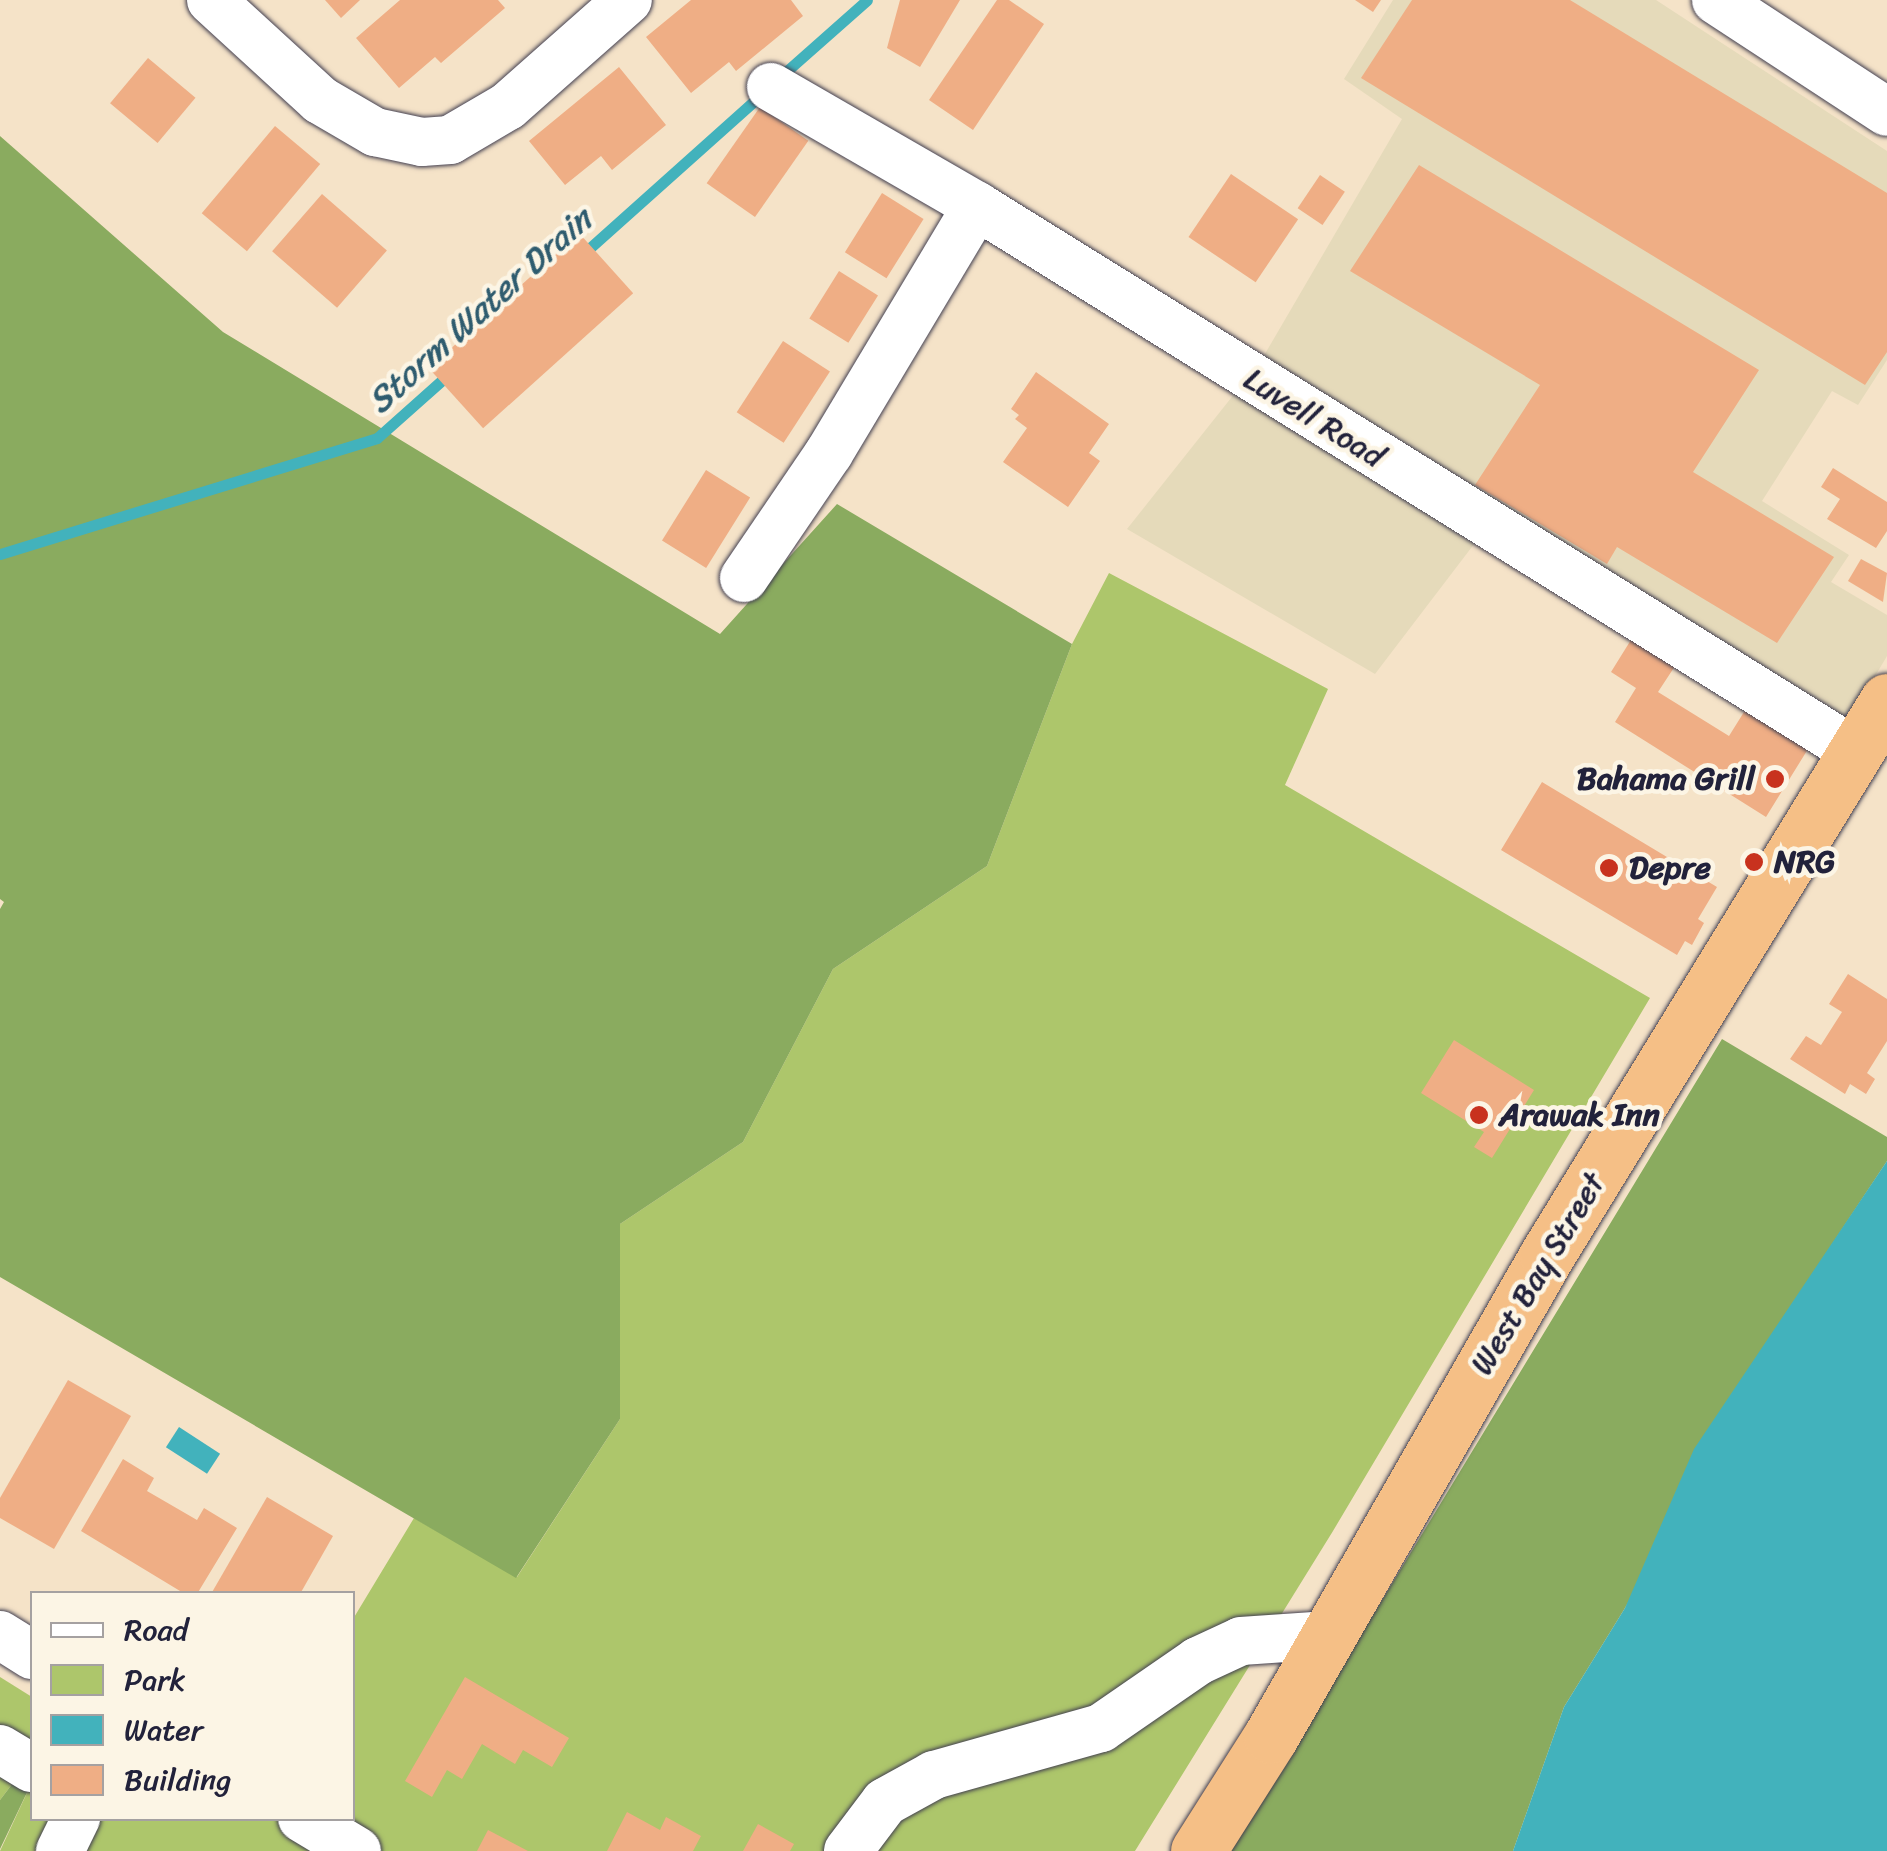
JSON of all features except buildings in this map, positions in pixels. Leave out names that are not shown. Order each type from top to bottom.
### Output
[{"type":"highway","name":"West Bay Street","points":[[1198,1851],[1548,1255],[1887,701]]},
{"type":"street","points":[[224,4],[334,109],[375,132],[422,142],[450,140],[508,106],[628,0]]},
{"type":"street","points":[[1716,0],[1887,112]]},
{"type":"street","name":"Luvell Road","points":[[771,87],[977,206],[1856,752]]},
{"type":"street","points":[[744,578],[829,453],[977,206]]},
{"type":"street","points":[[0,1635],[30,1654]]},
{"type":"street","points":[[848,1851],[885,1802],[934,1776],[1101,1728],[1198,1661],[1241,1641],[1328,1635]]},
{"type":"street","points":[[0,1749],[30,1767]]},
{"type":"street","points":[[60,1851],[75,1821]]},
{"type":"street","points":[[307,1821],[357,1851]]},
{"type":"shaded area","points":[[1393,0],[1656,0],[1887,151],[1887,360],[1858,405],[1832,391],[1762,501],[1849,555],[1831,582],[1887,615],[1887,656],[1848,722],[1497,514],[1375,674],[1127,529],[1262,359],[1402,119],[1344,79]]},
{"type":"green space","points":[[0,136],[223,332],[720,634],[837,504],[1072,644],[987,866],[833,969],[743,1142],[620,1224],[620,1419],[516,1578],[0,1277],[0,909],[4,902],[0,899]]},
{"type":"green space","points":[[1109,573],[1328,689],[1285,785],[1650,998],[1333,1531],[1135,1851],[0,1851],[30,1786],[30,1821],[355,1821],[355,1616],[414,1518],[517,1577],[620,1419],[620,1224],[743,1142],[833,969],[987,866],[1072,644]]},
{"type":"green space","points":[[1722,1039],[1887,1137],[1887,1161],[1811,1276],[1625,1608],[1564,1707],[1513,1851],[1230,1851]]},
{"type":"green space","points":[[0,1677],[30,1696],[30,1761],[0,1800]]},
{"type":"green space","points":[[30,1761],[30,1786],[0,1849],[0,1800]]},
{"type":"water","points":[[1887,1161],[1887,1851],[1513,1851],[1564,1707],[1625,1608],[1694,1449]]},
{"type":"water","points":[[179,1427],[220,1454],[207,1474],[166,1447]]},
{"type":"waterway","name":"Storm Water Drain","points":[[780,77],[867,0]]},
{"type":"waterway","name":"Storm Water Drain","points":[[583,254],[763,93]]},
{"type":"waterway","name":"Storm Water Drain","points":[[0,554],[377,438],[450,373]]},
{"type":"place","name":"Bahama Grill","points":[[1775,779]]},
{"type":"place","name":"NRG","points":[[1754,862]]},
{"type":"place","name":"Depre","points":[[1609,868]]},
{"type":"place","name":"Arawak Inn","points":[[1479,1115]]}]
